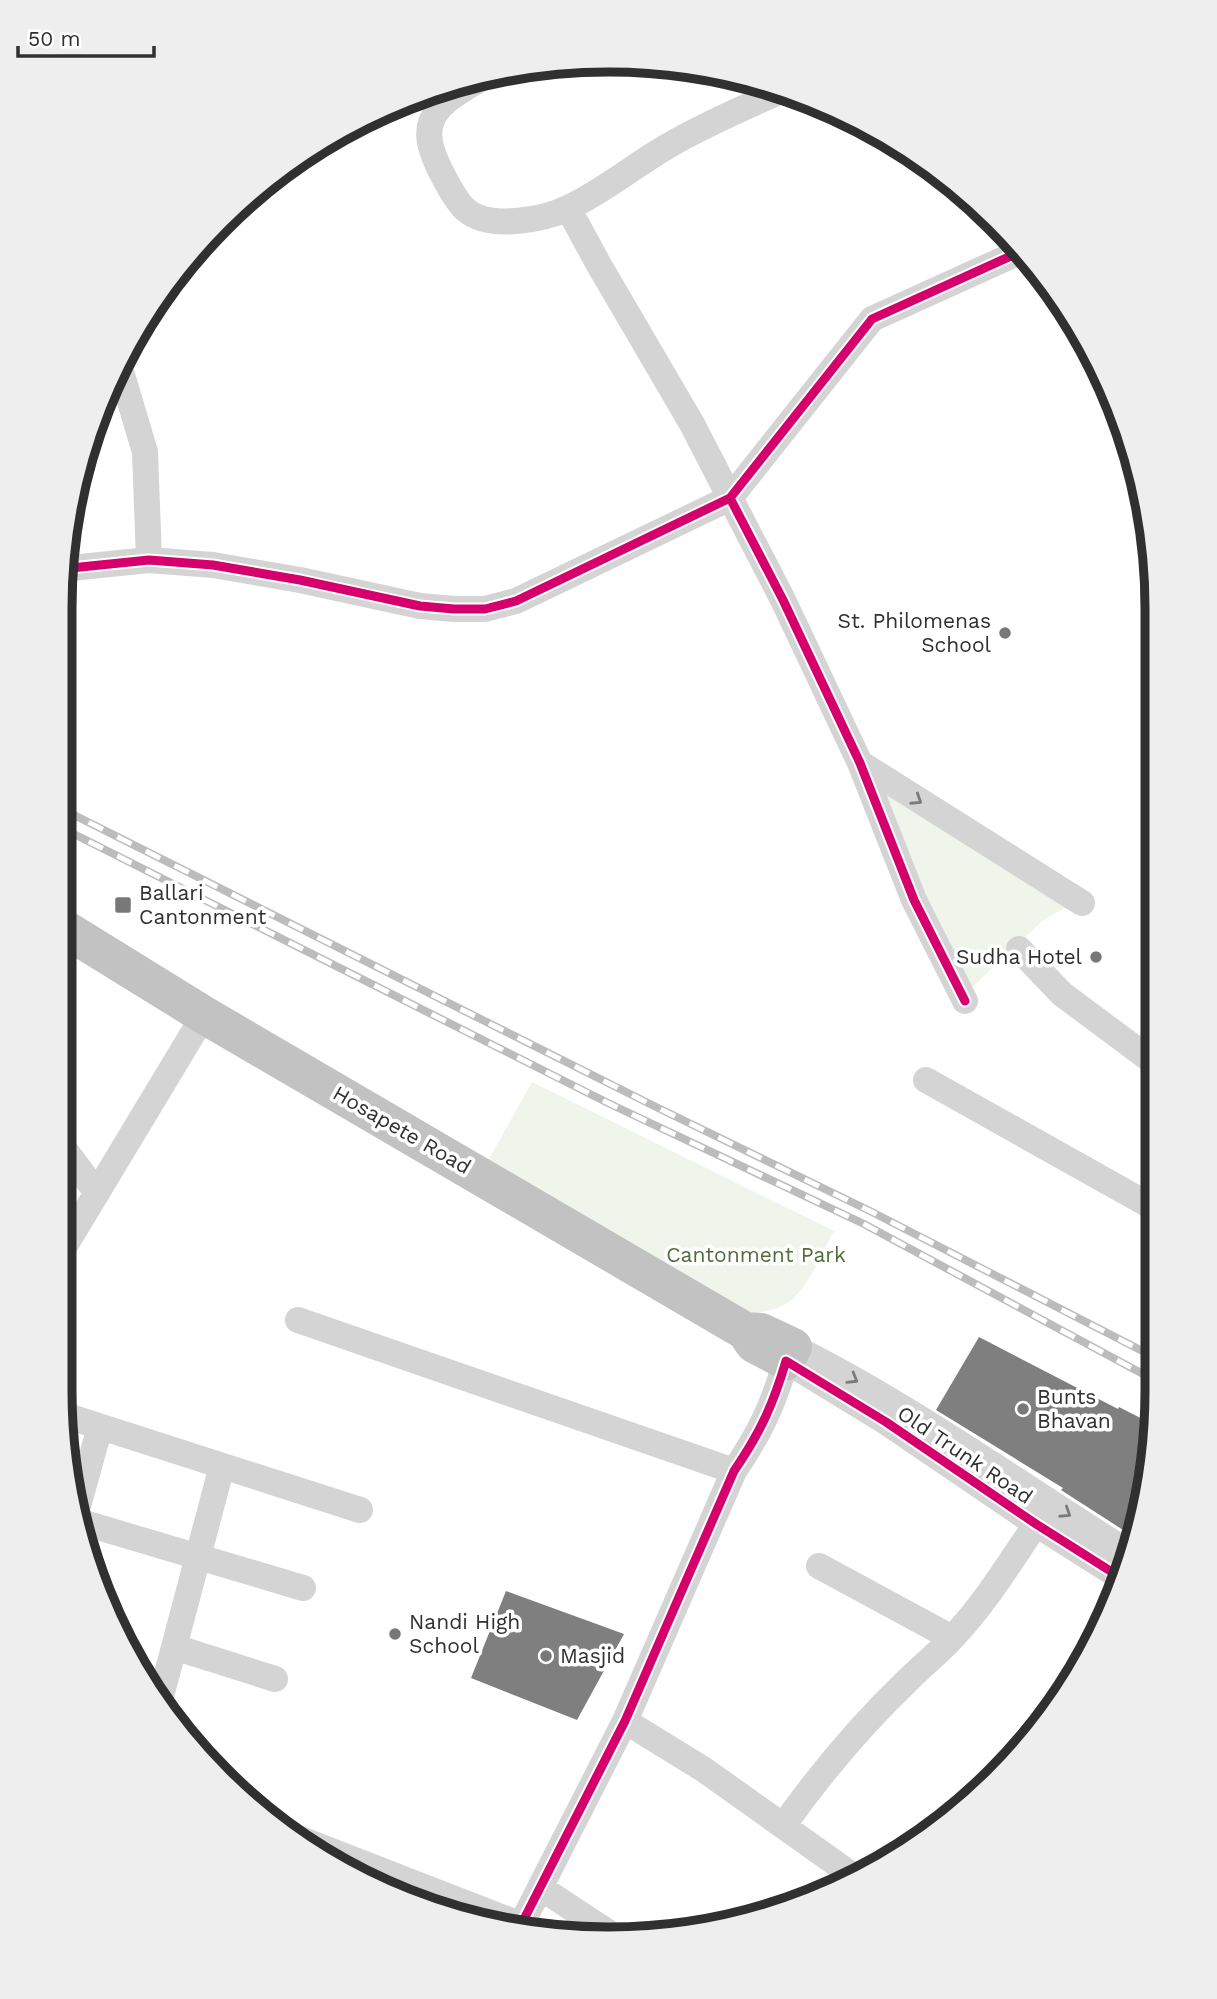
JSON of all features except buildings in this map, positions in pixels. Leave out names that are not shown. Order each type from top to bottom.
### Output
[{"type":"highway","name":"Hosapete Road","points":[[72,933],[204,1015],[745,1331],[761,1332],[789,1354]]},
{"type":"street","points":[[463,92],[434,112],[428,130],[431,150],[446,180],[466,210],[483,219],[504,221],[542,218],[568,208],[664,148],[769,96]]},
{"type":"street","points":[[568,208],[692,424],[783,600],[860,763],[914,900],[965,1001]]},
{"type":"street","points":[[73,568],[149,560],[250,571],[419,606],[485,609],[516,601],[730,498],[872,319],[1012,255]]},
{"type":"street","points":[[123,379],[145,452],[149,560]]},
{"type":"street","points":[[860,763],[1083,903]]},
{"type":"street","points":[[1019,948],[1062,994],[1145,1056]]},
{"type":"street","points":[[72,1234],[204,1015]]},
{"type":"street","points":[[926,1080],[1145,1203]]},
{"type":"street","points":[[72,1159],[97,1193]]},
{"type":"street","points":[[298,1320],[734,1471]]},
{"type":"street","points":[[524,1921],[625,1721],[734,1471],[758,1436],[767,1416],[789,1354]]},
{"type":"street","name":"Old Trunk Road","points":[[789,1354],[1036,1524],[1113,1573]]},
{"type":"street","name":"Old Trunk Road","points":[[789,1354],[830,1365],[1121,1548]]},
{"type":"street","points":[[73,1418],[360,1510]]},
{"type":"street","points":[[82,1493],[100,1427]]},
{"type":"street","points":[[162,1689],[222,1466]]},
{"type":"street","points":[[89,1524],[303,1588]]},
{"type":"street","points":[[783,1826],[807,1792],[872,1718],[906,1681],[953,1638],[982,1604],[1036,1524]]},
{"type":"street","points":[[819,1566],[953,1638]]},
{"type":"street","points":[[174,1647],[275,1679]]},
{"type":"street","points":[[625,1721],[703,1769],[847,1871]]},
{"type":"street","points":[[336,1853],[497,1915]]},
{"type":"street","points":[[541,1888],[601,1927]]},
{"type":"green space","points":[[869,776],[1075,902],[1042,921],[965,994]]},
{"type":"green space","name":"Cantonment Park","points":[[532,1082],[834,1231],[815,1269],[797,1295],[781,1307],[748,1314],[486,1164]]},
{"type":"railway","points":[[72,814],[650,1104],[870,1211],[1145,1352]]},
{"type":"railway","points":[[72,833],[608,1103],[864,1224],[1145,1375]]},
{"type":"cycle path","points":[[73,568],[149,560],[213,565],[300,580],[420,606],[485,609],[516,601],[730,498],[872,319],[1012,255]]},
{"type":"cycle path","points":[[730,498],[783,600],[860,763],[914,900],[965,1001]]},
{"type":"cycle path","points":[[523,1920],[625,1721],[734,1471],[765,1418],[786,1361],[886,1422],[1113,1573]]},
{"type":"place","name":"St. Philomenas School","points":[[1005,633]]},
{"type":"place","name":"Ballari Cantonment","points":[[123,905]]},
{"type":"place","name":"Sudha Hotel","points":[[1096,957]]},
{"type":"place","name":"Bunts Bhavan","points":[[1023,1409]]},
{"type":"place","name":"Nandi High School","points":[[395,1634]]},
{"type":"place","name":"Masjid","points":[[546,1656]]}]
